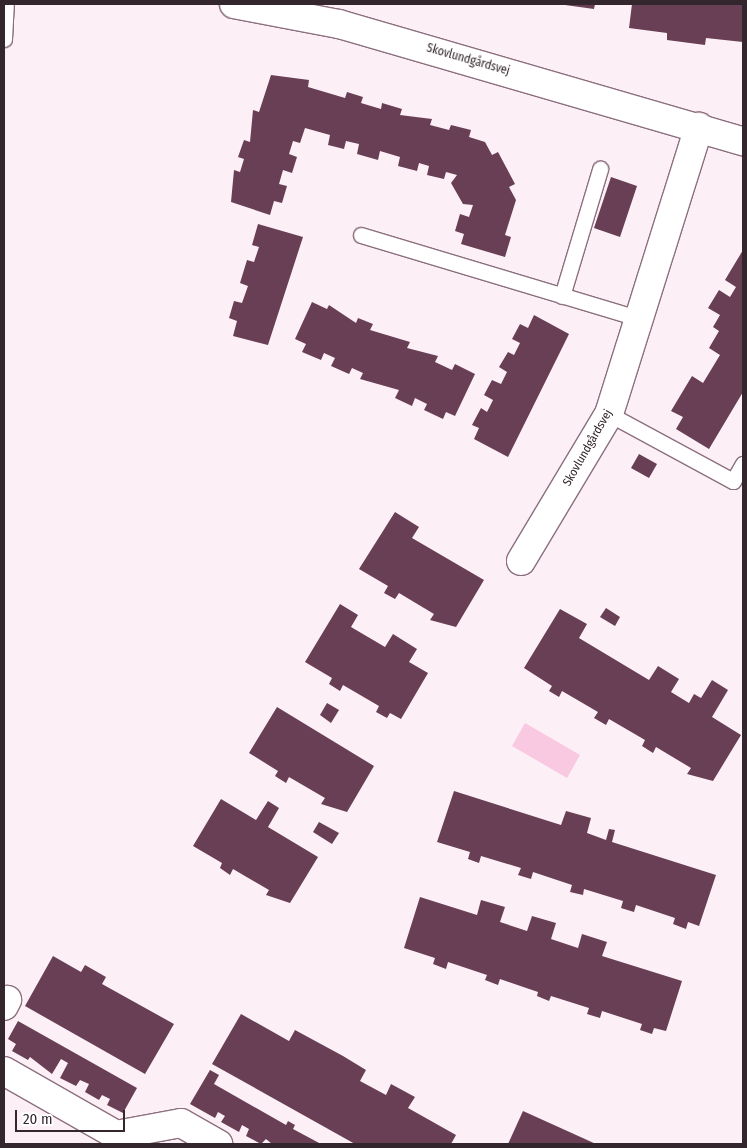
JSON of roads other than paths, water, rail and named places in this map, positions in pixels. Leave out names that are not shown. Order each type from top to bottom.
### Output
[{"type":"street","name":"Skovlundgårdsvej","points":[[234,4],[339,24],[743,141]]},
{"type":"street","name":"Skovlundgårdsvej","points":[[521,560],[609,414],[641,318],[699,128]]},
{"type":"street","points":[[4,1071],[116,1135],[182,1124],[218,1144]]},
{"type":"lane","points":[[4,39],[6,4]]},
{"type":"lane","points":[[562,296],[600,169]]},
{"type":"lane","points":[[361,235],[641,318]]},
{"type":"lane","points":[[609,414],[733,481],[743,464]]}]
